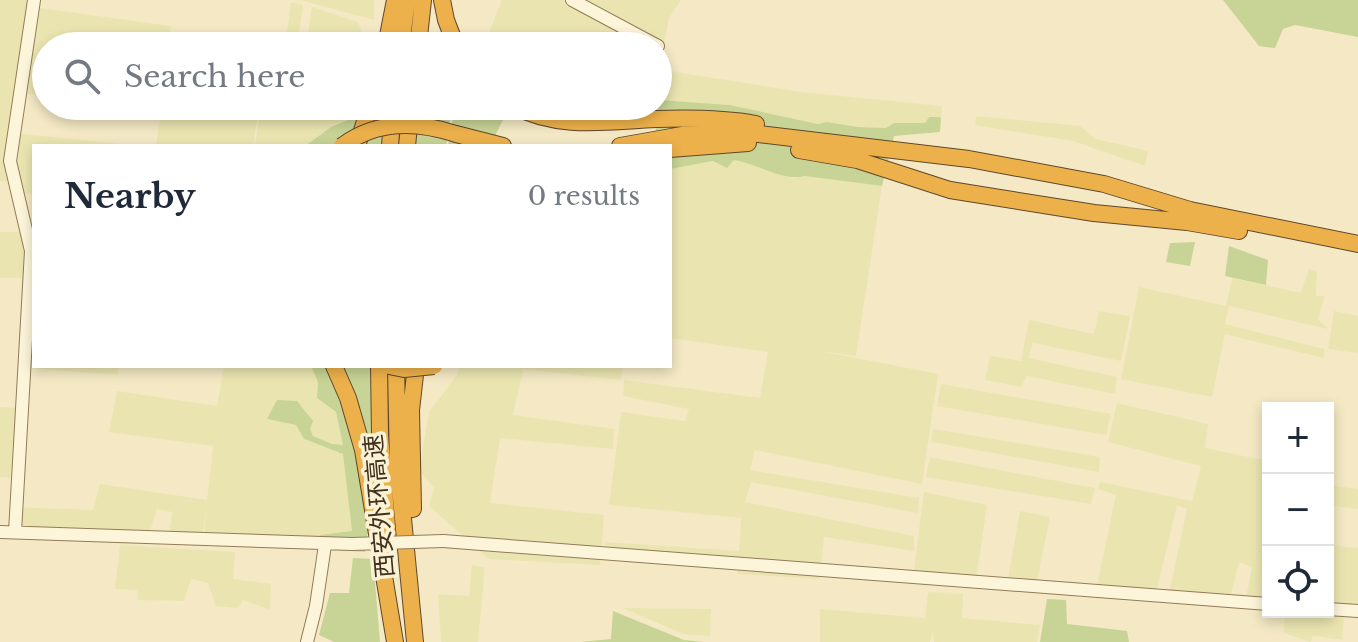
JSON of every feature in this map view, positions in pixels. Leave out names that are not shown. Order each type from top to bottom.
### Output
[{"type":"highway","points":[[389,32],[395,0]]},
{"type":"highway","points":[[403,32],[407,0]]},
{"type":"highway","points":[[420,32],[423,0]]},
{"type":"highway","points":[[442,0],[452,32]]},
{"type":"highway","points":[[672,119],[736,121],[843,145]]},
{"type":"highway","points":[[358,144],[365,120]]},
{"type":"highway","points":[[390,144],[392,120]]},
{"type":"highway","points":[[407,144],[410,120]]},
{"type":"highway","points":[[556,120],[581,123],[646,120]]},
{"type":"highway","points":[[345,144],[365,132],[390,125],[428,126],[495,144]]},
{"type":"highway","points":[[630,144],[724,131],[969,159],[1104,184],[1190,210],[1358,244]]},
{"type":"highway","points":[[672,149],[734,142],[767,144],[857,160],[950,190],[1094,213],[1187,222],[1358,254]]},
{"type":"highway","points":[[335,368],[353,413],[363,450],[396,642]]},
{"type":"highway","name":"西安外环高速","points":[[379,368],[385,511],[396,642]]},
{"type":"highway","name":"西安外环高速","points":[[396,368],[398,467],[417,642]]},
{"type":"highway","points":[[416,368],[411,410],[411,470],[417,642]]},
{"type":"street","points":[[15,532],[31,251],[10,161],[34,0]]},
{"type":"street","points":[[572,0],[632,32]]},
{"type":"street","points":[[0,532],[325,545],[443,541],[1262,604]]},
{"type":"street","points":[[307,642],[325,545]]},
{"type":"street","points":[[1334,609],[1358,611]]},
{"type":"shaded area","points":[[0,0],[29,0],[6,155],[8,181],[0,181]]},
{"type":"shaded area","points":[[300,0],[374,0],[374,20]]},
{"type":"shaded area","points":[[502,0],[681,0],[669,18],[666,32],[489,32]]},
{"type":"shaded area","points":[[291,2],[303,5],[299,32],[287,32]]},
{"type":"shaded area","points":[[32,7],[171,26],[170,32],[32,32],[32,94],[20,93]]},
{"type":"shaded area","points":[[312,7],[358,22],[362,32],[308,32]]},
{"type":"shaded area","points":[[672,71],[801,92],[942,106],[941,117],[929,117],[925,123],[894,123],[886,128],[828,122],[818,124],[730,105],[672,101]]},
{"type":"shaded area","points":[[976,116],[1080,126],[1096,139],[1148,151],[1145,166],[1073,141],[975,125]]},
{"type":"shaded area","points":[[160,120],[257,120],[253,144],[156,144]]},
{"type":"shaded area","points":[[259,120],[349,120],[331,127],[308,144],[255,144]]},
{"type":"shaded area","points":[[14,133],[120,144],[32,144],[32,194],[18,193]]},
{"type":"shaded area","points":[[733,160],[751,162],[794,179],[805,176],[882,186],[856,356],[821,351],[938,374],[922,484],[755,450],[750,470],[919,498],[918,513],[751,482],[745,502],[914,536],[914,551],[824,537],[820,579],[738,574],[736,564],[603,553],[606,542],[739,551],[741,518],[609,505],[621,412],[685,421],[689,409],[623,396],[624,380],[760,398],[768,352],[672,338],[672,169],[713,161],[727,168]]},
{"type":"shaded area","points":[[0,232],[32,232],[32,278],[0,278]]},
{"type":"shaded area","points":[[1309,268],[1317,272],[1316,296],[1325,296],[1318,319],[1328,329],[1229,306],[1225,324],[1324,349],[1324,358],[1225,334],[1212,397],[1121,379],[1139,287],[1226,306],[1232,278],[1301,293]]},
{"type":"shaded area","points":[[1099,311],[1130,316],[1121,361],[1033,343],[1028,358],[1117,377],[1115,394],[1027,376],[1021,387],[985,380],[990,356],[1021,361],[1029,320],[1094,334]]},
{"type":"shaded area","points":[[1334,311],[1358,316],[1358,353],[1328,349]]},
{"type":"shaded area","points":[[32,350],[32,368],[119,368],[117,375],[29,368]]},
{"type":"shaded area","points":[[224,368],[312,368],[318,382],[317,398],[336,412],[343,445],[313,436],[310,429],[312,421],[268,419],[296,425],[304,439],[343,454],[352,531],[328,550],[203,544],[206,512],[201,543],[168,541],[172,512],[157,509],[147,540],[8,532],[11,507],[93,510],[100,484],[207,500],[213,446],[109,432],[117,391],[217,406]]},
{"type":"shaded area","points":[[459,368],[623,368],[621,380],[523,369],[513,415],[614,429],[613,449],[500,438],[490,503],[604,515],[600,565],[489,559],[429,506],[434,487],[419,471],[429,412]]},
{"type":"shaded area","points":[[941,384],[1111,414],[1106,435],[937,406]]},
{"type":"shaded area","points":[[1117,403],[1208,424],[1205,448],[1262,460],[1262,603],[1245,603],[1252,567],[1239,562],[1229,602],[1168,599],[1187,509],[1177,505],[1155,598],[1095,595],[1116,495],[1098,489],[1100,482],[1192,501],[1201,466],[1108,442]]},
{"type":"shaded area","points":[[0,407],[19,408],[10,478],[0,477]]},
{"type":"shaded area","points":[[933,429],[1100,457],[1099,472],[931,442]]},
{"type":"shaded area","points":[[930,457],[1095,488],[1091,504],[926,477]]},
{"type":"shaded area","points":[[1334,486],[1358,489],[1358,509],[1334,506]]},
{"type":"shaded area","points":[[924,492],[987,505],[975,587],[912,584]]},
{"type":"shaded area","points":[[1020,511],[1050,517],[1035,590],[1006,590]]},
{"type":"shaded area","points":[[120,545],[235,552],[233,579],[271,584],[270,610],[243,600],[238,608],[216,606],[208,583],[191,579],[184,601],[138,600],[137,590],[115,589]]},
{"type":"shaded area","points":[[1334,546],[1358,548],[1358,610],[1334,608]]},
{"type":"shaded area","points":[[472,565],[485,567],[478,642],[441,642],[438,594],[469,596]]},
{"type":"shaded area","points":[[928,592],[963,594],[962,618],[1040,625],[1037,642],[934,642],[933,632],[930,642],[820,642],[820,609],[925,618]]},
{"type":"shaded area","points":[[623,608],[711,609],[710,636],[683,634]]},
{"type":"shaded area","points":[[1344,616],[1342,640],[1316,636],[1312,637],[1311,642],[1284,633],[1285,618]]},
{"type":"green space","points":[[1223,0],[1358,0],[1358,37],[1295,25],[1283,29],[1275,48],[1259,46]]},
{"type":"green space","points":[[672,101],[730,105],[818,124],[827,122],[858,127],[886,128],[894,123],[925,123],[929,117],[941,117],[940,132],[894,136],[882,186],[787,176],[734,160],[727,168],[713,161],[672,169],[672,144],[654,144],[657,120],[672,120]]},
{"type":"green space","points":[[348,120],[450,120],[446,144],[308,144],[331,127]]},
{"type":"green space","points":[[453,120],[503,120],[491,144],[448,144]]},
{"type":"green space","points":[[1195,242],[1190,266],[1166,262],[1170,243]]},
{"type":"green space","points":[[1229,246],[1268,260],[1266,285],[1225,276]]},
{"type":"green space","points":[[312,368],[389,368],[365,552],[321,549],[320,535],[352,531],[343,454],[304,439],[296,425],[267,419],[277,400],[297,401],[313,421],[310,429],[313,436],[343,445],[336,412],[317,398],[318,382]]},
{"type":"green space","points":[[353,558],[373,559],[380,642],[334,642],[319,635],[330,593],[349,593]]},
{"type":"green space","points":[[1047,599],[1066,600],[1067,624],[1127,631],[1129,642],[1040,642]]},
{"type":"green space","points":[[613,611],[684,640],[704,642],[581,642],[611,639]]}]
